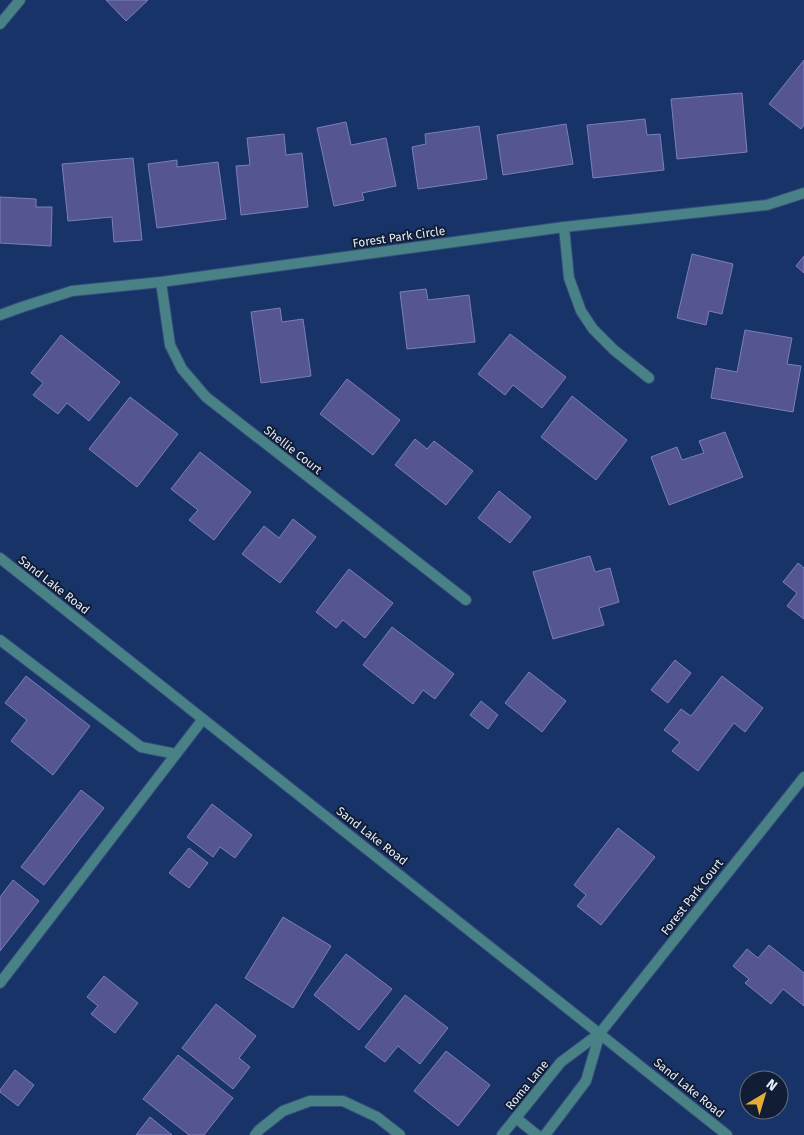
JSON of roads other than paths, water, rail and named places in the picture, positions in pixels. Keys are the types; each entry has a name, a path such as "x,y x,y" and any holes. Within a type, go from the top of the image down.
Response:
{"street":[{"path":"0,24 20,0"},
{"name":"Forest Park Circle","path":"0,315 72,292 161,282 564,227 767,205 804,193"},
{"path":"564,227 569,278 581,311 593,329 614,350 649,378"},
{"name":"Shellie Court","path":"161,282 170,345 182,369 206,397 466,600"},
{"name":"Sand Lake Road","path":"0,558 727,1135"},
{"path":"0,640 141,747 176,754"},
{"path":"0,983 203,719"},
{"name":"Forest Park Court","path":"600,1034 804,777"},
{"path":"545,1135 586,1081 600,1034"},
{"name":"Roma Lane","path":"502,1135 561,1062 600,1034"},
{"path":"255,1135 283,1111 310,1101 343,1101 377,1117 400,1135"},
{"path":"516,1118 537,1135"}]}
